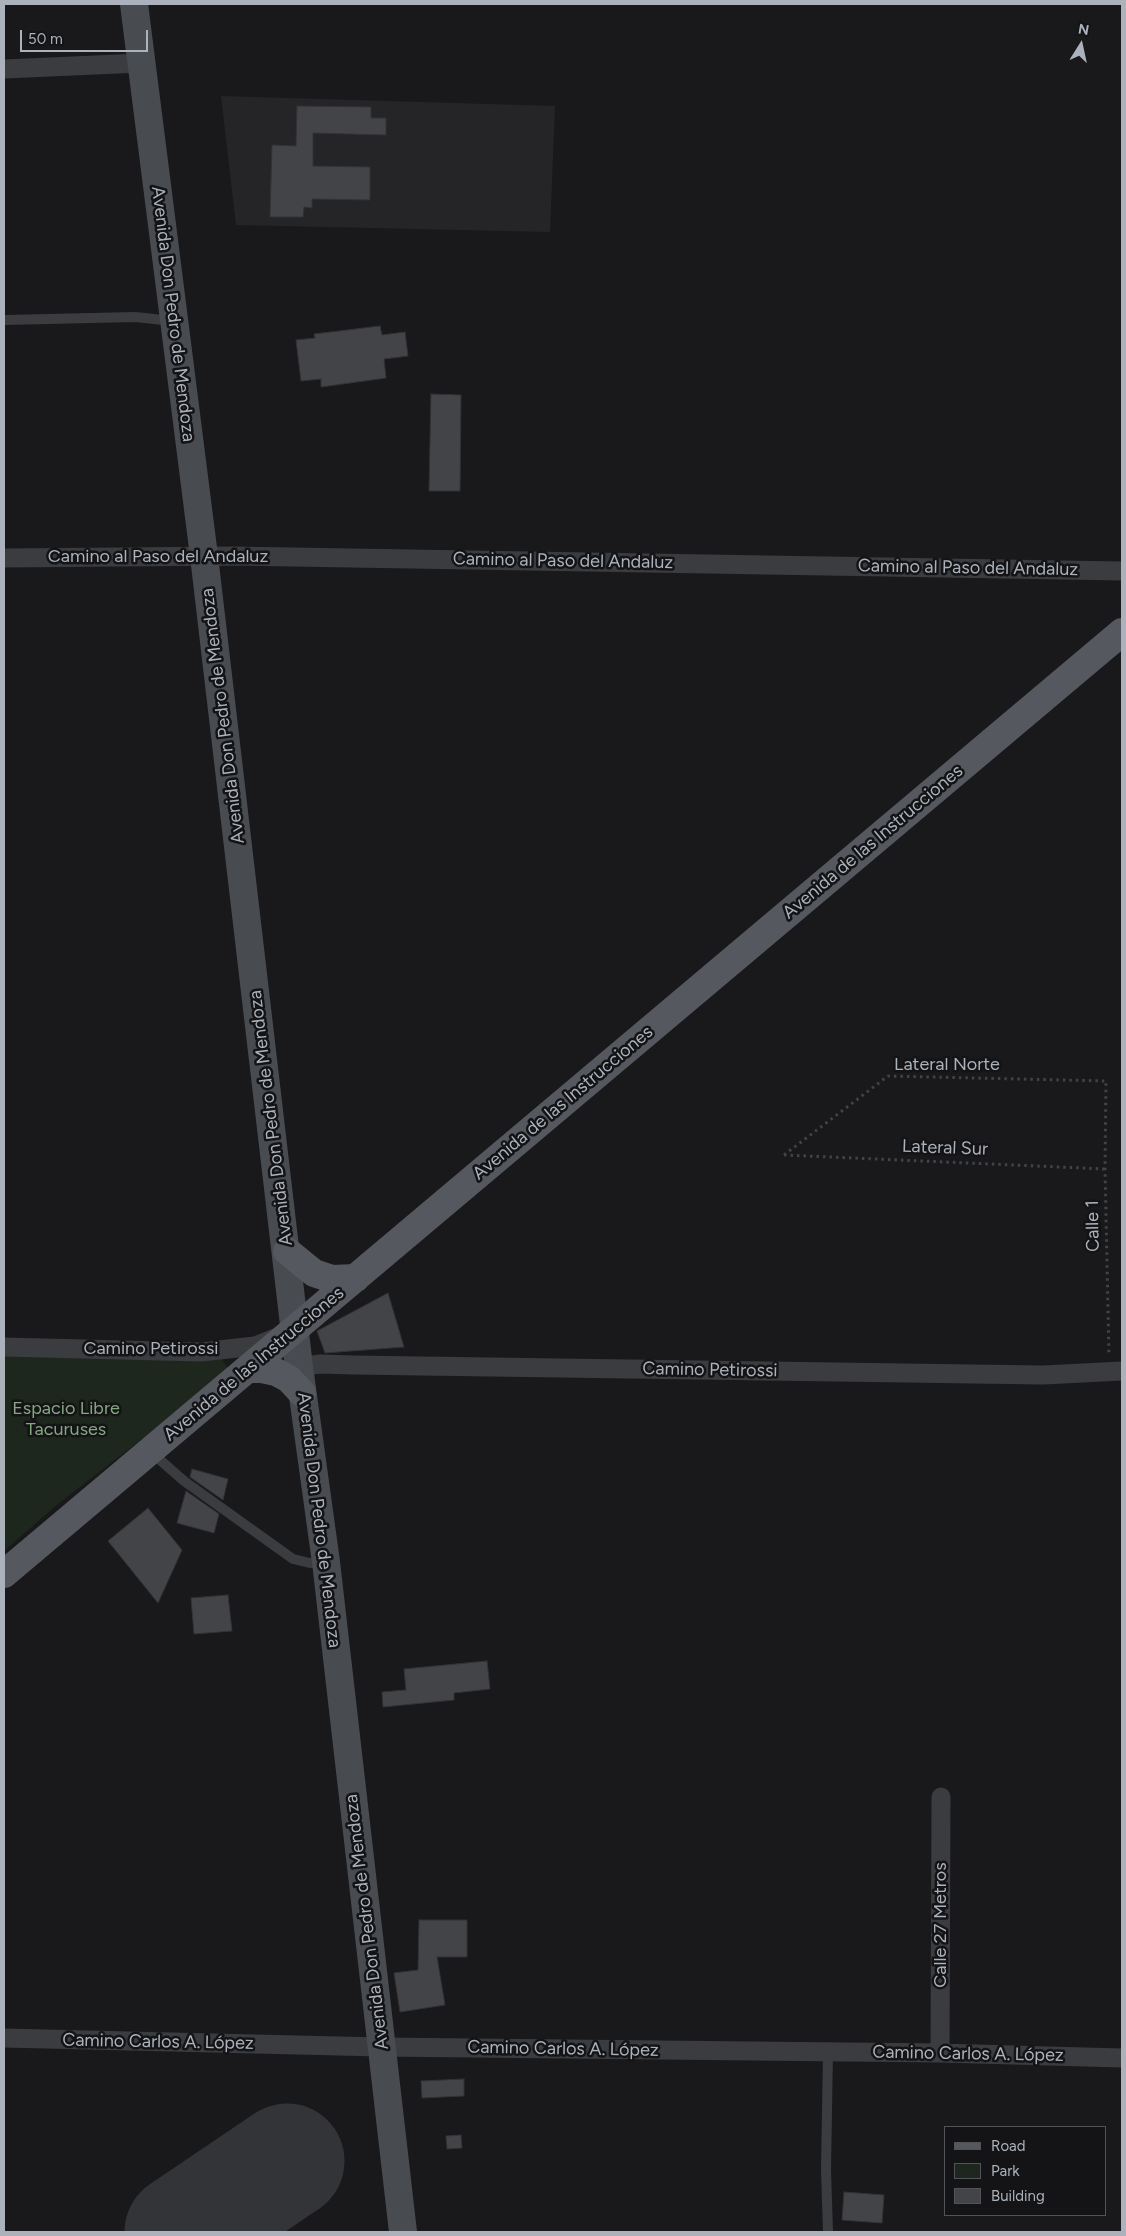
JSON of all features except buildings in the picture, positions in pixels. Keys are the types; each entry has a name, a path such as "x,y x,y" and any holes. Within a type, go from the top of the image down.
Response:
{"main road":[{"name":"Avenida de las Instrucciones","path":"4,1574 1122,632"},
{"path":"286,1251 314,1273 332,1279 356,1278"},
{"path":"249,1369 276,1372 288,1378 300,1380"}],"street":[{"name":"Avenida Don Pedro de Mendoza","path":"134,4 204,556 300,1380 326,1562 403,2232"},
{"path":"4,69 141,63"},
{"name":"Camino al Paso del Andaluz","path":"4,558 204,556 1122,571"},
{"name":"Camino Petirossi","path":"4,1347 201,1352 255,1346 295,1330"},
{"name":"Camino Petirossi","path":"300,1380 320,1364 1043,1374 1116,1371"},
{"name":"Calle 27 Metros","path":"940,2053 941,1797"},
{"name":"Camino Carlos A. López","path":"4,2038 381,2047 940,2053 1122,2058"}],"lane":[{"path":"4,320 135,318 174,321"},
{"path":"151,1451 184,1482 293,1559 310,1563 326,1562"},
{"path":"828,2052 826,2170 828,2232"}],"path":[{"name":"Lateral Norte","path":"784,1155 888,1076 1106,1081"},
{"name":"Calle 1","path":"1106,1081 1105,1169 1116,1371"},
{"name":"Lateral Sur","path":"784,1155 1105,1169"}],"shaded area":[{"path":"221,96 555,106 550,232 236,225"}],"green space":[{"name":"Espacio Libre Tacuruses","path":"4,1355 222,1359 227,1367 224,1376 59,1503 4,1551"}],"runway":[{"path":"182,2232 287,2161"}]}
